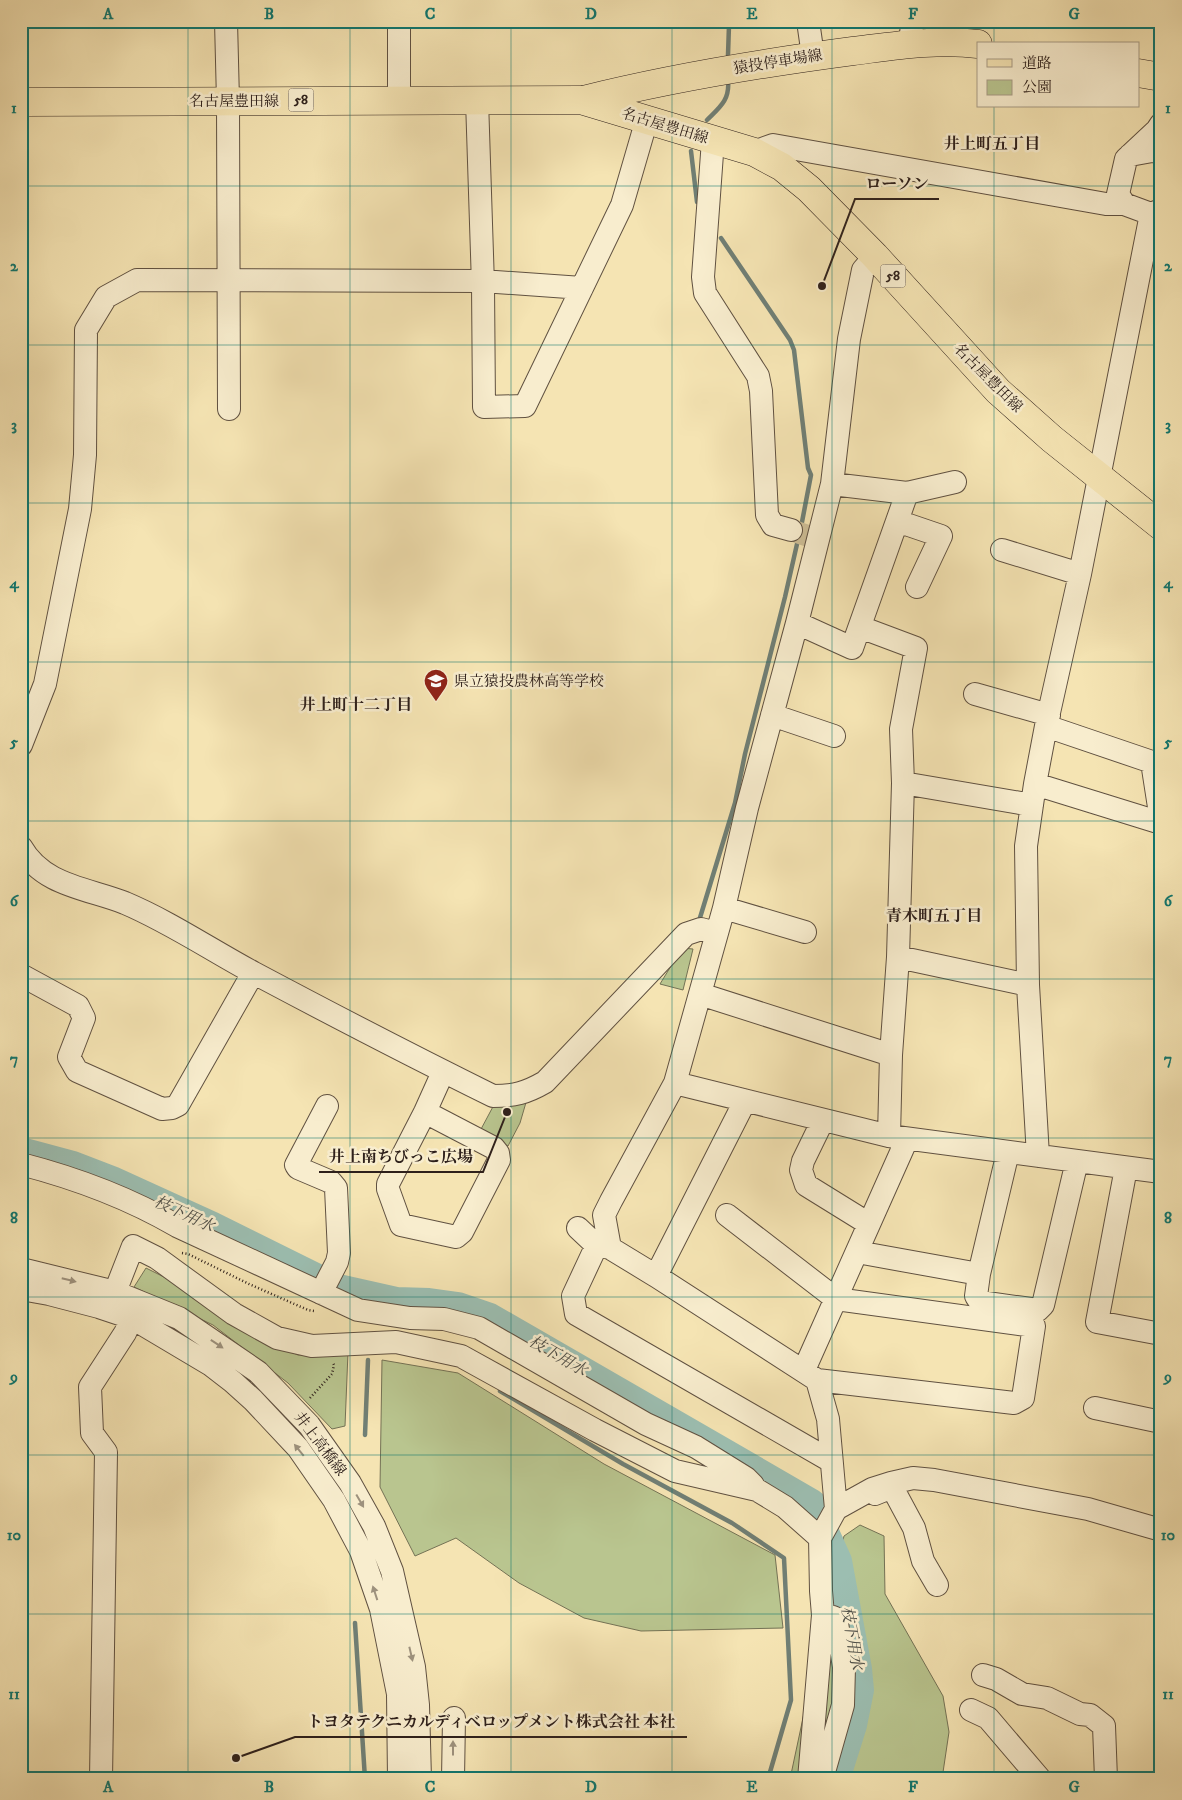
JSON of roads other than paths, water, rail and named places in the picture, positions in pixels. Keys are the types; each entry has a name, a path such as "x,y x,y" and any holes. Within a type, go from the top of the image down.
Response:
{"main road":[{"name":"猿投停車場線","path":"581,100 641,86 813,56 911,33 977,44"},
{"path":"1140,73 1161,77"},
{"name":"名古屋豊田線","path":"21,102 581,100 754,152 782,167 808,189 874,256 998,391 1052,439 1161,526"}],"street":[{"path":"226,21 228,101 228,409"},
{"path":"399,21 399,100"},
{"path":"808,21 813,56"},
{"path":"478,100 484,407 525,406 622,205 647,120"},
{"path":"1124,204 1118,194 1126,159 1161,124"},
{"path":"712,140 703,277 705,293 758,376 761,391 767,515 773,525 805,535"},
{"path":"754,152 773,145 1096,202 1124,204 1156,212 1098,476 1080,574 1047,720 1026,846 1028,985 1038,1156"},
{"path":"1130,155 1152,151 1161,152"},
{"path":"602,1246 604,1215 675,1083 724,908 747,808 797,623 805,535 832,484 850,339 863,270 874,256"},
{"path":"21,745 45,684 80,509 85,455 86,330 106,297 137,280 482,282 582,288"},
{"path":"832,484 907,493 955,482"},
{"path":"797,623 852,648 907,493"},
{"path":"897,521 941,536 917,587"},
{"path":"1002,550 1080,574"},
{"path":"836,1509 828,1419 811,1375 836,1299 869,1224 898,1137 891,1055 898,957 903,783 901,729 916,648 860,627"},
{"path":"903,783 1034,794 1161,822 1152,762 1047,720 975,694"},
{"path":"772,715 834,736"},
{"path":"21,847 25,854 29,873 123,902 150,915 252,973 492,1096 528,1092 545,1082 686,934 701,929 716,933"},
{"path":"724,908 805,932"},
{"path":"898,957 1028,985"},
{"path":"21,975 78,1006 84,1018 69,1057 76,1071 162,1109 178,1105 252,973"},
{"path":"700,994 891,1055"},
{"path":"425,1112 494,1148 498,1153 499,1160 462,1232 456,1237 401,1225 388,1189 388,1184 443,1072"},
{"path":"675,1083 898,1137 1161,1172"},
{"path":"656,1276 744,1101"},
{"path":"322,1293 337,1262 339,1253 336,1188 331,1182 298,1168 296,1165 328,1106"},
{"path":"822,1120 801,1170 806,1185 869,1224"},
{"path":"1008,1152 979,1274 976,1296 980,1302 1038,1310 1043,1305 1077,1161"},
{"path":"21,1164 57,1173 130,1202 155,1213 177,1226 358,1310 410,1318 444,1319 479,1328 646,1424 696,1447 746,1478 757,1490 785,1507 820,1538"},
{"path":"1126,1168 1097,1322 1161,1334"},
{"path":"578,1228 602,1246 656,1276 811,1375 1014,1403 1023,1398 1034,1326 836,1299 727,1215"},
{"path":"115,1292 133,1246 157,1258 234,1314 277,1338 312,1346 396,1342 461,1356 595,1430 675,1471 757,1490"},
{"path":"602,1246 594,1251 573,1296 576,1314 831,1461"},
{"path":"857,1252 979,1274"},
{"name":"井上高橋線","path":"21,1269 115,1292 180,1318 258,1372 309,1425 350,1483 374,1526 392,1571 414,1667 418,1705 420,1779"},
{"name":"井上高橋線","path":"21,1290 99,1307 132,1318 211,1365 233,1382 253,1400 298,1448 334,1500 362,1551 381,1609 398,1694 399,1779"},
{"path":"102,1779 106,1452 92,1433 90,1386 125,1333 132,1318"},
{"path":"1095,1408 1161,1422"},
{"path":"808,1779 823,1615 820,1538 836,1509 872,1489 913,1478 934,1480 1088,1509 1161,1530"},
{"path":"872,1489 875,1494 892,1487 914,1528 923,1561 937,1585"},
{"path":"822,1779 843,1705 844,1667 836,1623 833,1617 823,1615"},
{"path":"983,1675 996,1679 1022,1694 1047,1698 1080,1714 1090,1715 1104,1726 1106,1779"},
{"path":"971,1710 988,1718 1040,1779"},
{"path":"453,1779 454,1718"}],"waterway":[{"path":"728,55 729,25 745,21"},
{"path":"707,120 726,98 728,80"},
{"path":"691,151 697,202"},
{"path":"699,921 735,803 745,754 785,597 811,475 808,468 794,350 790,340 721,238"},
{"name":"枝下用水","path":"21,1151 73,1165 112,1180 213,1226 338,1288 396,1301 429,1302 458,1306 490,1317 812,1503 838,1561 858,1669 860,1690 853,1725 836,1779"},
{"path":"365,1435 368,1360"},
{"path":"500,1391 623,1464 732,1523 784,1558 791,1700 768,1779"},
{"path":"355,1623 365,1779"}],"tunnel":[{"path":"791,530 808,536"}],"place":[{"name":"ローソン","path":"822,286"},
{"name":"県立猿投農林高等学校","path":"436,702"},
{"name":"井上南ちびっこ広場","path":"507,1112"},
{"name":"トヨタテクニカルディベロップメント株式会社 本社","path":"236,1758"}],"district":[{"name":"井上町五丁目","path":"992,144"},
{"name":"井上町十二丁目","path":"356,705"},
{"name":"青木町五丁目","path":"934,916"}]}
